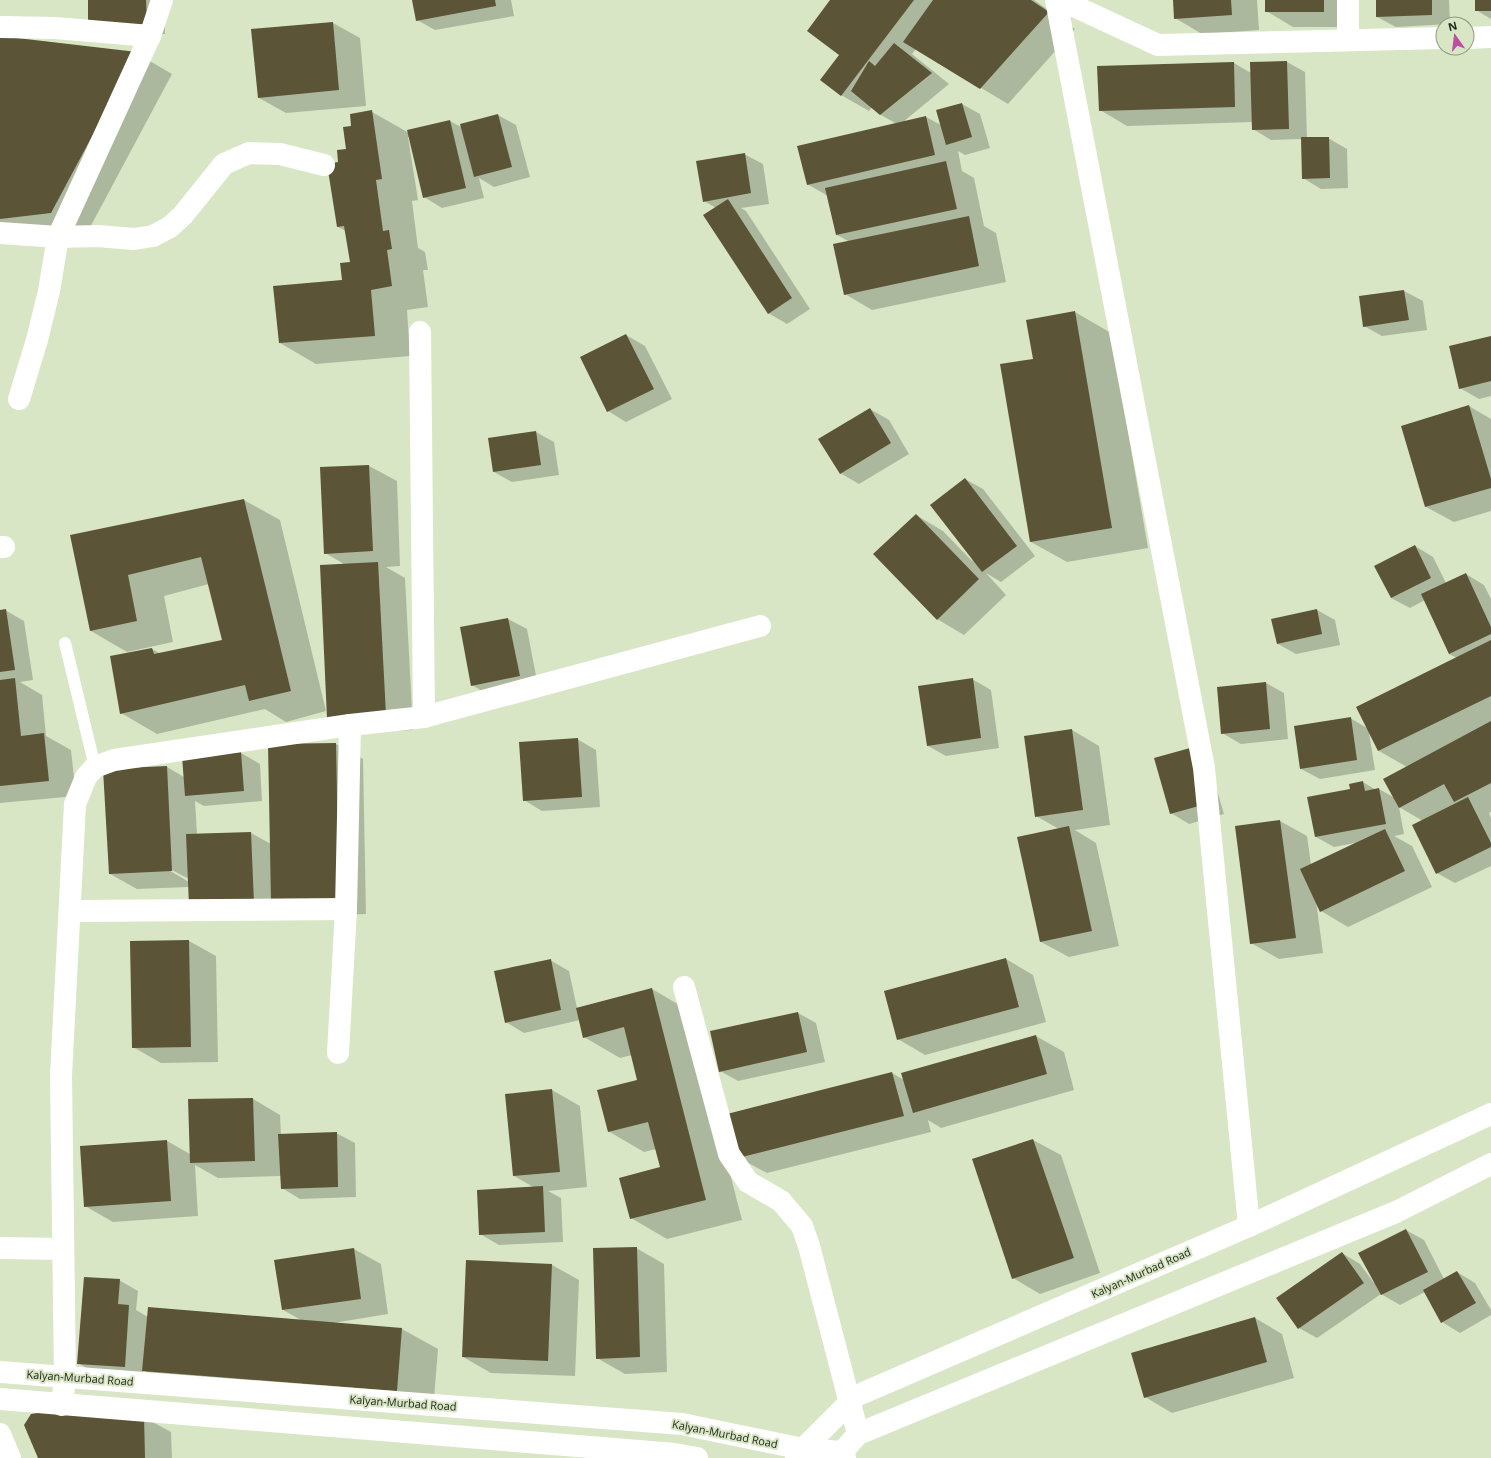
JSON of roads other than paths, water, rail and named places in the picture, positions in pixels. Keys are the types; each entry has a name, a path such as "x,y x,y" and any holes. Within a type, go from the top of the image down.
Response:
{"street":[{"path":"19,399 37,340 49,291 58,236 150,36 162,0"},
{"path":"1056,0 1204,768 1249,1226"},
{"path":"1061,0 1158,45 1435,38"},
{"path":"1348,0 1348,40"},
{"path":"0,27 55,28 150,36"},
{"path":"1475,38 1491,37"},
{"path":"0,233 58,236 98,236 134,239 153,236 170,227 184,215 224,164 249,153 280,154 324,165"},
{"path":"420,332 424,717"},
{"path":"62,1405 65,1377 61,1076 75,804 86,777 95,767 114,760 350,725 424,717 760,626"},
{"path":"338,1053 346,909 350,725"},
{"path":"70,910 346,909"},
{"path":"684,987 729,1154 748,1182 781,1201 802,1226 809,1246 858,1434"},
{"name":"Kalyan-Murbad Road","path":"798,1453 856,1396 1249,1226 1491,1114"},
{"name":"Kalyan-Murbad Road","path":"0,1372 682,1424 798,1453 841,1456 858,1434 1396,1212 1491,1164"},
{"path":"0,1248 64,1249"},
{"path":"224,1417 225,1389"},
{"path":"0,1399 581,1446 675,1454 697,1458"},
{"path":"401,1432 405,1403"},
{"path":"487,1439 489,1410"},
{"path":"581,1446 586,1416"},
{"path":"0,1434 10,1458"}],"lane":[{"path":"65,643 95,767"}]}
